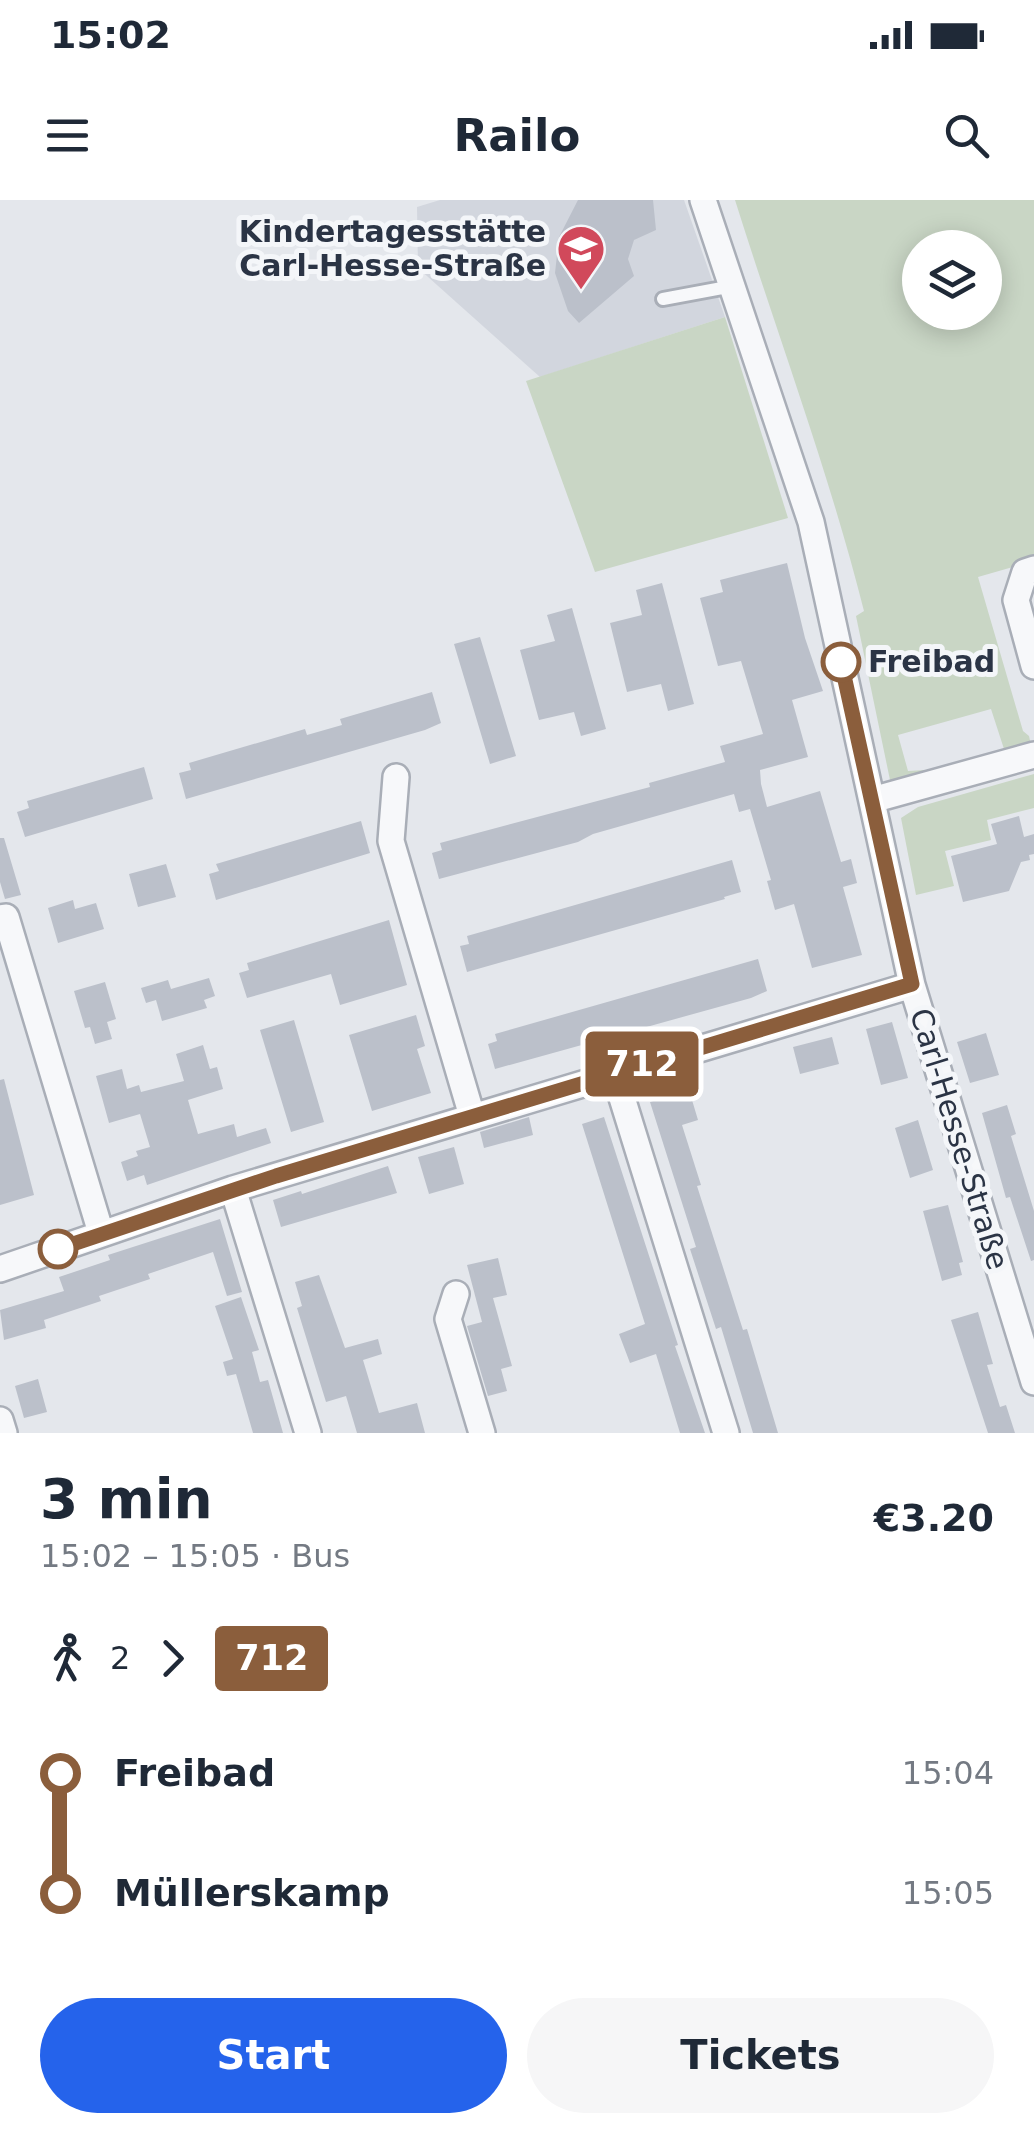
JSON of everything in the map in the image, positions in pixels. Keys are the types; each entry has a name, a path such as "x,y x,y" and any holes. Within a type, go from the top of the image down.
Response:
{"street":[{"name":"Carl-Hesse-Straße","path":"704,200 811,522 912,984 1034,1382"},
{"path":"1034,570 1024,572 1016,600 1034,666"},
{"path":"872,800 1034,754"},
{"path":"396,777 391,841 472,1116"},
{"path":"0,918 6,916 101,1233"},
{"path":"0,1269 233,1189 912,984"},
{"path":"614,1072 726,1433"},
{"path":"233,1189 308,1433"},
{"path":"456,1294 448,1319 482,1433"},
{"path":"0,1420 4,1433"}],"lane":[{"path":"663,299 733,286"}],"shaded area":[{"name":"Kindertagesstätte Carl-Hesse-Straße","path":"440,200 684,200 725,317 540,377 418,268 417,207"}],"green space":[{"path":"735,200 1034,200 1034,561 978,577 1023,731 1031,745 989,754 1004,749 991,709 898,735 908,771 925,770 924,774 890,780 856,616 864,611 819,456"},
{"path":"725,317 788,518 595,572 526,381"},
{"path":"1034,774 1034,808 987,820 991,840 945,851 954,886 916,895 901,818 918,807"}],"building":[{"path":"578,200 653,200 656,230 634,240 628,259 634,276 579,323 568,311 555,273 559,237"},
{"path":"787,563 823,691 792,700 808,757 760,770 761,784 767,807 820,791 841,862 851,859 857,883 843,887 862,955 812,968 794,904 775,910 767,881 771,880 750,809 739,812 734,794 439,879 432,853 442,850 440,843 650,787 649,783 725,762 720,746 763,734 741,661 718,666 700,598 723,592 720,580"},
{"path":"662,583 694,704 668,711 661,684 627,692 610,623 642,615 636,590"},
{"path":"572,608 606,729 581,736 574,712 539,720 520,650 555,641 547,615"},
{"path":"480,637 516,756 490,764 454,644"},
{"path":"432,692 441,723 425,730 186,799 179,773 191,770 189,763 305,729 307,735 342,725 340,719"},
{"path":"144,767 153,799 25,837 17,812 29,808 27,801"},
{"path":"1019,816 1024,837 1034,834 1034,854 1029,855 1030,860 1021,862 1009,891 963,902 951,856 997,844 991,824"},
{"path":"361,821 370,853 216,900 209,874 219,871 216,864"},
{"path":"0,838 4,838 21,895 5,899 0,882"},
{"path":"732,860 741,892 725,899 467,972 460,946 469,944 467,936"},
{"path":"166,864 176,897 138,907 129,874"},
{"path":"73,900 75,909 96,903 104,929 58,943 48,908"},
{"path":"389,920 407,985 340,1005 331,974 247,998 239,973 249,970 247,963"},
{"path":"758,959 767,991 751,998 495,1069 488,1044 497,1041 495,1034"},
{"path":"209,978 215,996 204,1000 207,1008 162,1021 156,1000 146,1003 141,988 168,980 171,989"},
{"path":"105,982 116,1019 107,1022 112,1039 95,1044 90,1027 85,1028 74,991"},
{"path":"416,1015 425,1046 417,1049 431,1093 372,1111 349,1035"},
{"path":"294,1020 324,1122 291,1132 260,1030"},
{"path":"892,1022 908,1078 881,1085 866,1029"},
{"path":"986,1033 999,1075 970,1083 957,1042"},
{"path":"832,1037 839,1064 800,1074 793,1047"},
{"path":"203,1045 210,1069 217,1067 223,1089 188,1100 198,1134 234,1124 237,1137 266,1128 271,1143 147,1185 144,1175 127,1181 121,1162 150,1147 140,1114 109,1123 96,1076 122,1069 127,1089 139,1085 141,1092 184,1081 176,1054"},
{"path":"4,1079 34,1195 0,1205 0,1080"},
{"path":"689,1090 698,1120 682,1125 701,1185 697,1186 778,1433 753,1433 721,1327 716,1329 690,1249 696,1247 650,1102"},
{"path":"1007,1105 1016,1134 1011,1136 1034,1211 1031,1261 1010,1197 1006,1198 982,1113"},
{"path":"529,1117 533,1135 484,1148 480,1132"},
{"path":"604,1117 705,1433 680,1433 656,1354 630,1363 619,1334 645,1324 582,1124"},
{"path":"918,1120 933,1170 910,1178 895,1128"},
{"path":"454,1147 464,1184 429,1194 418,1157"},
{"path":"388,1166 397,1193 281,1227 273,1200"},
{"path":"948,1205 963,1262 959,1263 962,1275 942,1281 923,1211"},
{"path":"220,1219 242,1292 227,1296 213,1252 148,1274 150,1279 99,1296 101,1301 44,1320 46,1328 4,1340 0,1310 64,1291 59,1277 110,1260 108,1255"},
{"path":"498,1258 507,1295 493,1298 512,1366 501,1369 507,1391 488,1396 467,1326 482,1322 467,1265"},
{"path":"319,1275 345,1348 378,1339 382,1354 363,1360 379,1413 417,1403 425,1433 357,1433 346,1396 326,1402 297,1308 302,1306 295,1282"},
{"path":"241,1297 259,1350 252,1352 260,1382 268,1380 283,1433 253,1433 236,1374 227,1376 223,1362 233,1359 215,1306"},
{"path":"978,1312 993,1364 987,1365 1000,1407 1006,1405 1015,1433 988,1433 951,1320"},
{"path":"38,1379 47,1412 24,1418 15,1386"}],"bus line":[{"name":"712","path":"58,1249 276,1176 912,984 841,662"}],"place":[{"name":"Kindertagesstätte Carl-Hesse-Straße","path":"581,292"},
{"name":"Freibad","path":"841,662"}]}
